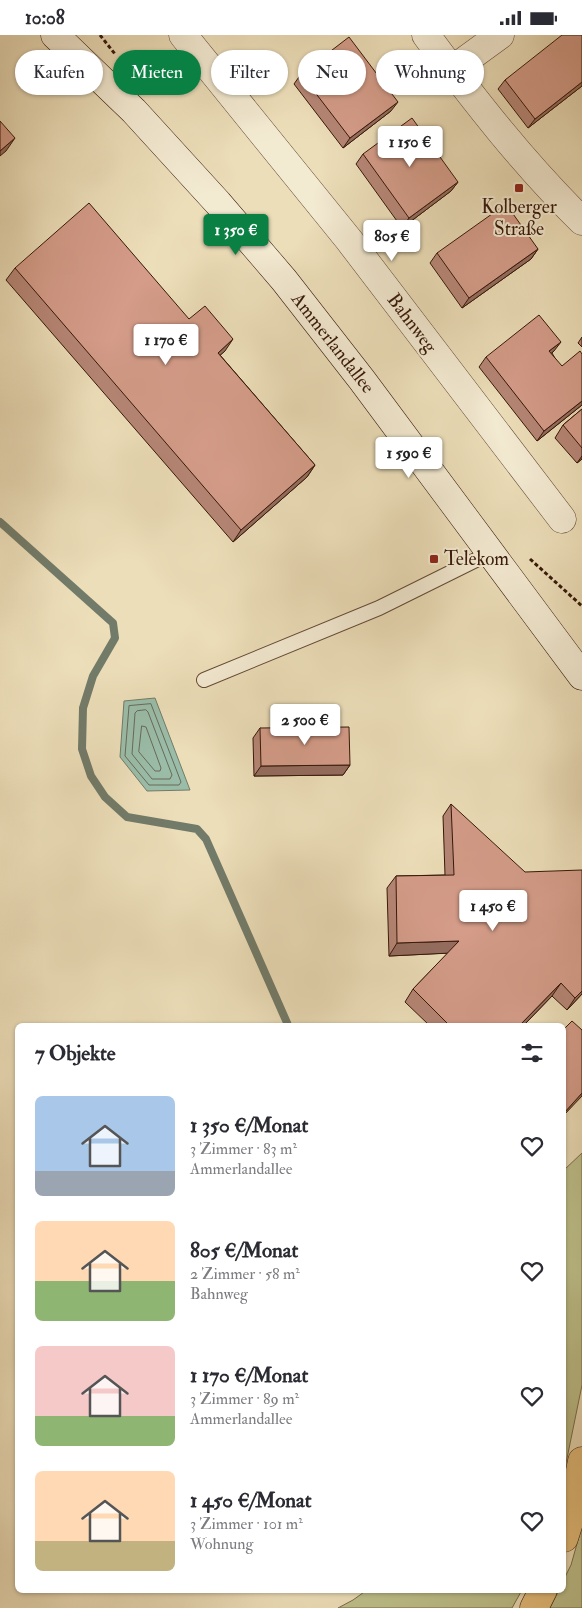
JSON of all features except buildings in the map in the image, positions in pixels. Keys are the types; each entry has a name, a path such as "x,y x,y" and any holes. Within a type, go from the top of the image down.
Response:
{"highway":[{"path":"566,1532 582,1461"},
{"path":"534,1608 542,1593"}],"street":[{"name":"Ammerlandallee","path":"55,35 134,111 218,203 284,280 362,381 582,676"},
{"name":"Bahnweg","path":"183,35 349,240 562,519"},
{"path":"426,35 437,50"},
{"path":"479,50 500,35"},
{"path":"472,95 549,189 582,221"}],"lane":[{"path":"204,680 379,608 490,553"}],"shaded area":[{"path":"582,1153 582,1385 566,1463 566,1168"},
{"path":"582,1526 582,1608 550,1608 558,1593 566,1593 566,1575 571,1565"},
{"path":"363,1593 520,1593 512,1608 338,1608"}],"water":[{"path":"155,698 190,790 147,791 120,757 124,701"}],"waterway":[{"path":"0,522 113,623 115,638 93,676 83,708 82,749 91,776 105,797 127,817 197,829 206,839 287,1023"}],"place":[{"name":"Kolberger Straße","path":"519,188"},
{"name":"Telekom","path":"434,559"}]}
